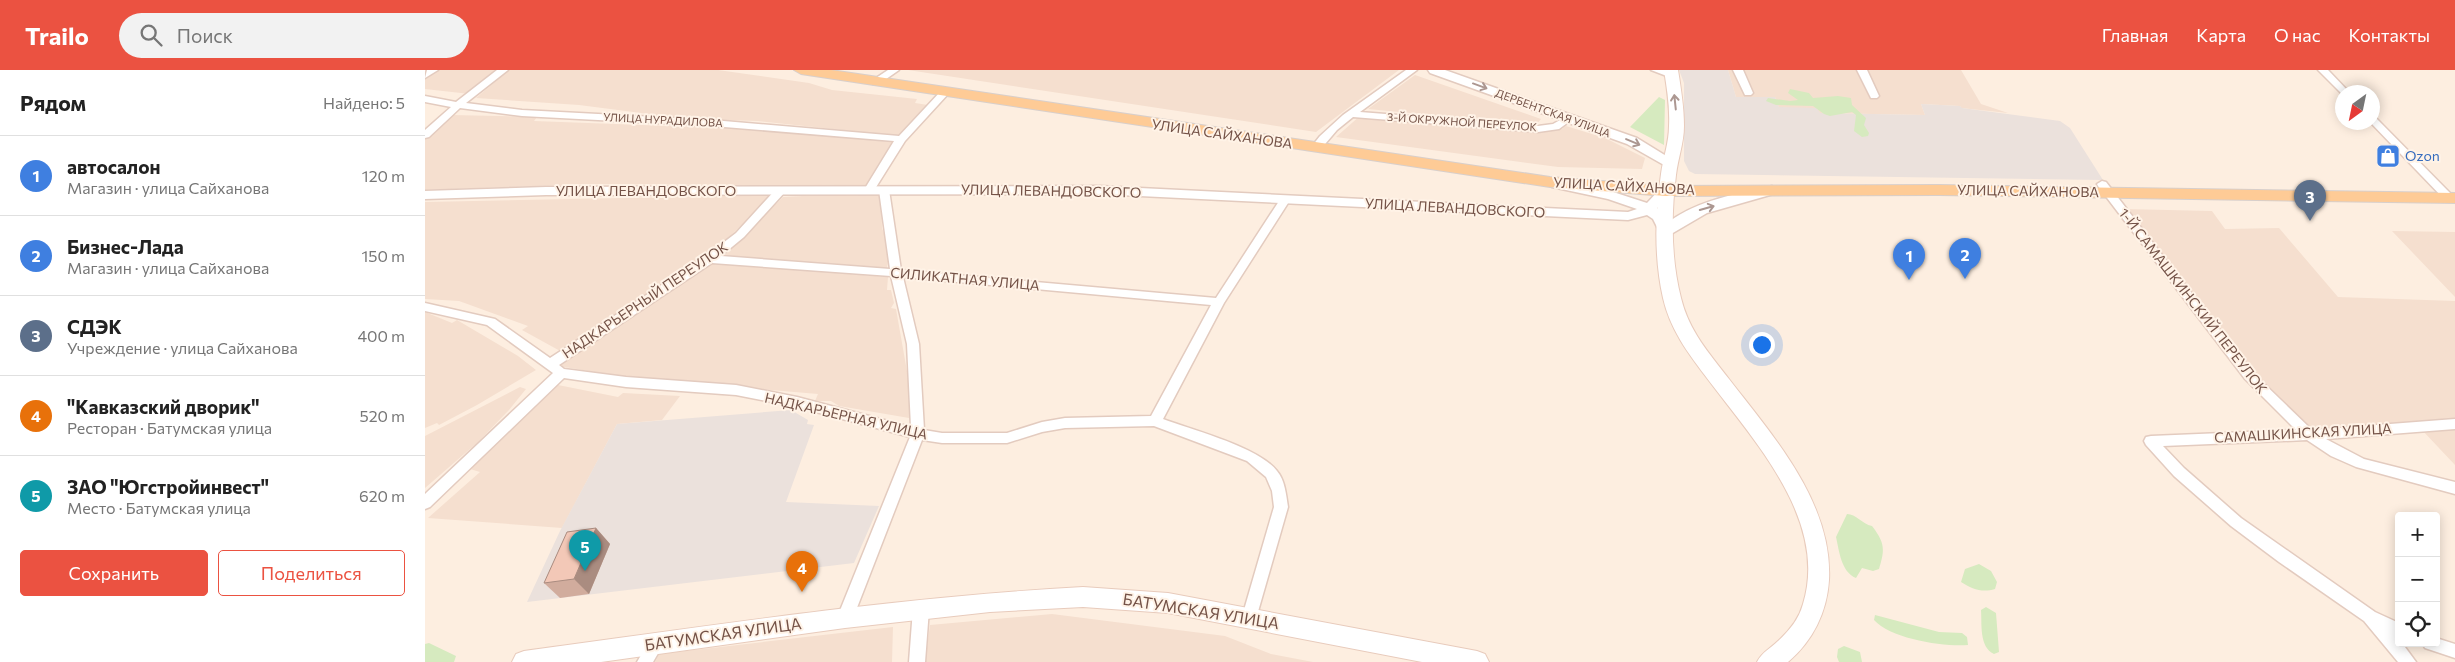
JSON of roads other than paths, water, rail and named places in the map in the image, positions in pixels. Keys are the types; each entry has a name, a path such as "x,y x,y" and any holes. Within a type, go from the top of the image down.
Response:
{"main road":[{"name":"УЛИЦА САЙХАНОВА","path":"801,70 885,76 944,93 1318,144 1589,176 1668,177 1772,190 2105,188 2450,193"},
{"name":"УЛИЦА САЙХАНОВА","path":"848,70 1550,182 1668,177"},
{"path":"1671,73 1677,126 1675,147 1668,177 1666,232 1670,288 1676,314 1684,331 1783,467 1806,514 1815,542 1819,575 1813,609 1797,640 1783,653 1769,662"},
{"path":"1668,177 2105,188"},
{"name":"БАТУМСКАЯ УЛИЦА","path":"524,662 651,653 845,618 921,609 1039,598 1083,597 1168,603 1250,617 1477,662"}],"street":[{"path":"425,75 433,70"},
{"path":"425,135 457,106 503,70"},
{"path":"1318,144 1352,114 1412,70"},
{"name":"ДЕРБЕНТСКАЯ УЛИЦА","path":"1434,70 1632,141 1668,177"},
{"path":"1656,70 1671,73"},
{"path":"1738,70 1748,93"},
{"path":"1862,70 1873,96"},
{"path":"2323,70 2338,85"},
{"path":"869,190 901,139 944,93"},
{"name":"УЛИЦА НУРАДИЛОВА","path":"425,100 457,106 551,114 737,124 901,139"},
{"name":"3-Й ОКРУЖНОЙ ПЕРЕУЛОК","path":"1352,114 1538,129 1556,127 1569,118"},
{"path":"2380,127 2450,193"},
{"path":"1650,209 1668,177"},
{"path":"1550,182 1633,202 1650,209 1658,216 1666,232 1677,221 1690,214 1772,190"},
{"name":"1-Й САМАШКИНСКИЙ ПЕРЕУЛОК","path":"2105,188 2249,376 2309,435 2336,452 2361,463 2455,488"},
{"name":"НАДКАРЬЕРНЫЙ ПЕРЕУЛОК","path":"549,365 710,259 740,235 781,190"},
{"path":"845,618 918,434 913,344 896,273 884,190"},
{"name":"УЛИЦА ЛЕВАНДОВСКОГО","path":"425,195 546,191 1099,190 1628,216 1650,209"},
{"path":"1155,422 1219,302 1285,200"},
{"name":"СИЛИКАТНАЯ УЛИЦА","path":"710,259 896,273 1219,302"},
{"name":"НАДКАРЬЕРНАЯ УЛИЦА","path":"425,308 491,322 561,374 626,382 736,390 797,402 918,434 942,438 1007,438 1042,426 1065,423 1155,422 1252,456 1272,474 1279,491 1281,507 1250,617"},
{"path":"425,503 561,374"},
{"name":"САМАШКИНСКАЯ УЛИЦА","path":"2369,616 2284,558 2236,522 2179,472 2151,441 2309,435 2455,424"},
{"path":"917,662 921,609"},
{"path":"2369,616 2395,628"},
{"path":"2369,616 2408,662"},
{"path":"2440,646 2455,651"}],"place":[{"name":"Ozon","path":"2388,156"},
{"name":"СДЭК","path":"2310,221"},
{"name":"Бизнес-Лада","path":"1965,279"},
{"name":"автосалон","path":"1909,280"},
{"name":"ЗАО \"Югстройинвест\"","path":"585,571"},
{"name":"\"Кавказский дворик\"","path":"802,592"}]}
